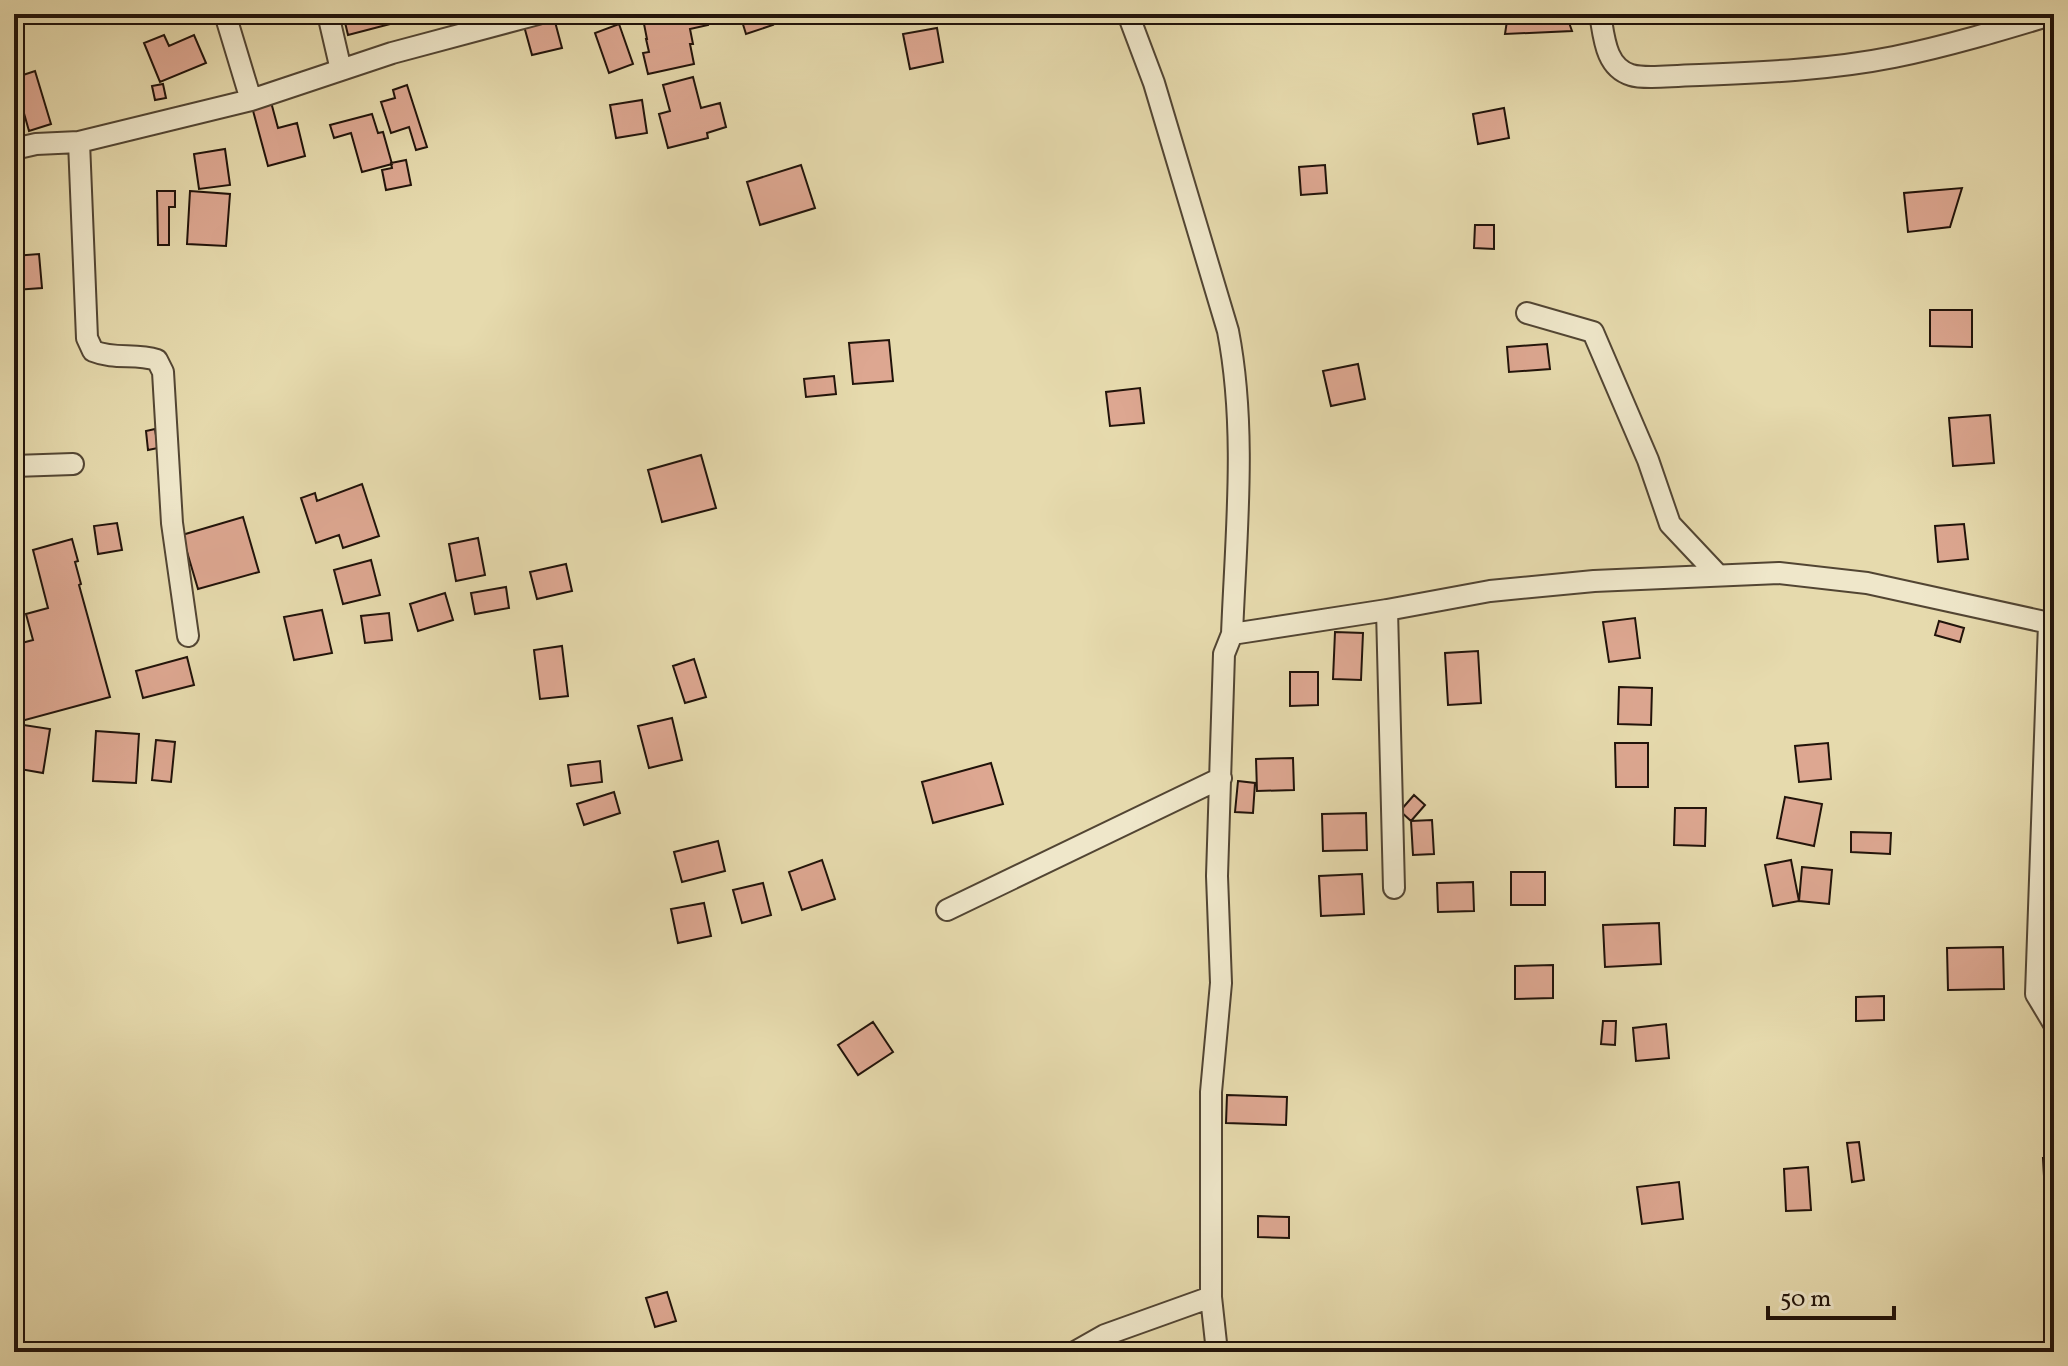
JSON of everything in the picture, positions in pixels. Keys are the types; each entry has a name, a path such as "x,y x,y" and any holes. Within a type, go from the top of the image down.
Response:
{"street":[{"path":"225,14 251,100"},
{"path":"328,14 341,70"},
{"path":"14,149 36,144 79,142 251,100 392,53 538,14"},
{"path":"1128,14 1154,83 1228,331 1236,370 1239,434 1232,634 1224,654 1217,876 1221,983 1211,1092 1211,1297 1217,1352"},
{"path":"1600,14 1607,53 1618,68 1631,75 1651,77 1811,69 1892,57 1952,44 2054,14"},
{"path":"79,142 87,338 93,351 107,356 146,356 157,360 163,372 172,523 188,636"},
{"path":"1527,313 1593,332 1648,460 1670,524 1718,575"},
{"path":"14,466 73,464"},
{"path":"1232,634 1504,589 1594,581 1779,573 1867,583 2051,623 2036,994 2054,1024"},
{"path":"1387,610 1394,888"},
{"path":"947,910 1221,778"},
{"path":"1075,1352 1105,1335 1211,1297"}],"building":[{"path":"343,14 392,14 394,23 348,35"},
{"path":"453,14 481,14 482,18 458,27"},
{"path":"642,14 706,14 708,25 690,29 694,64 648,74 643,53 649,52"},
{"path":"769,14 773,25 746,34 741,18"},
{"path":"1508,14 1566,14 1572,31 1505,34"},
{"path":"554,18 562,48 532,55 524,26"},
{"path":"619,24 633,64 609,73 595,33"},
{"path":"937,28 943,62 910,69 903,34"},
{"path":"164,35 169,46 194,35 206,63 160,82 144,43"},
{"path":"35,71 51,124 29,131 14,78"},
{"path":"693,77 701,108 720,103 726,127 707,133 708,138 668,148 659,114 670,111 663,85"},
{"path":"163,84 166,98 155,100 152,86"},
{"path":"407,85 427,147 416,150 409,127 391,133 381,102 395,98 393,90"},
{"path":"642,100 647,133 616,138 610,105"},
{"path":"271,102 278,128 297,123 305,156 268,166 252,107"},
{"path":"1504,108 1509,138 1478,144 1473,114"},
{"path":"372,114 378,133 383,132 392,164 362,172 351,133 334,138 330,125"},
{"path":"225,149 230,185 199,189 194,154"},
{"path":"406,160 411,185 386,190 382,170 392,168 391,163"},
{"path":"801,165 815,208 760,225 747,182"},
{"path":"1325,165 1327,193 1301,195 1299,167"},
{"path":"1962,188 1950,227 1908,232 1904,193"},
{"path":"157,191 175,191 175,207 169,207 169,245 158,245"},
{"path":"190,191 230,194 226,246 187,244"},
{"path":"1475,225 1494,225 1494,249 1474,248"},
{"path":"39,254 42,288 15,290 14,256"},
{"path":"1930,310 1972,310 1972,347 1930,346"},
{"path":"889,340 893,381 853,384 849,343"},
{"path":"1547,344 1550,369 1509,372 1507,347"},
{"path":"1358,364 1365,399 1331,406 1323,371"},
{"path":"834,376 836,394 806,397 804,379"},
{"path":"1140,388 1144,423 1110,426 1106,392"},
{"path":"1990,415 1994,463 1953,466 1949,418"},
{"path":"155,429 158,448 148,450 146,431"},
{"path":"701,455 716,508 662,522 648,470"},
{"path":"362,484 379,536 343,548 339,535 316,543 301,498 315,493 317,501"},
{"path":"243,517 259,572 198,589 182,535"},
{"path":"117,523 122,550 98,554 94,526"},
{"path":"1964,524 1968,559 1938,562 1935,526"},
{"path":"478,538 485,575 456,581 449,544"},
{"path":"72,539 78,561 75,562 79,585 110,697 14,723 14,645 33,640 26,614 48,608 33,550"},
{"path":"371,560 380,595 343,604 334,570"},
{"path":"566,564 572,591 537,599 530,572"},
{"path":"506,587 509,608 475,614 471,593"},
{"path":"445,593 453,620 418,631 410,604"},
{"path":"322,610 332,653 294,660 284,617"},
{"path":"389,613 392,640 365,643 361,616"},
{"path":"1635,618 1640,658 1609,662 1603,622"},
{"path":"1939,621 1964,628 1960,642 1935,635"},
{"path":"1335,632 1363,633 1361,680 1333,679"},
{"path":"562,646 568,696 540,699 534,650"},
{"path":"1478,651 1481,703 1448,705 1445,653"},
{"path":"187,657 194,685 143,698 136,671"},
{"path":"694,659 706,697 685,703 673,666"},
{"path":"1290,672 1318,672 1318,705 1290,706"},
{"path":"1619,687 1652,688 1651,725 1618,724"},
{"path":"672,718 682,760 649,768 638,726"},
{"path":"17,724 50,729 43,773 14,768"},
{"path":"96,731 139,734 136,783 93,781"},
{"path":"156,740 175,742 171,782 152,780"},
{"path":"1615,743 1648,743 1648,787 1616,787"},
{"path":"1828,743 1831,779 1799,782 1795,746"},
{"path":"1293,758 1294,790 1257,791 1256,759"},
{"path":"600,761 602,782 571,786 568,765"},
{"path":"991,763 1003,804 933,823 922,782"},
{"path":"1238,781 1255,783 1253,813 1235,812"},
{"path":"614,792 620,813 584,825 577,804"},
{"path":"1414,795 1425,805 1411,821 1400,811"},
{"path":"1785,797 1822,804 1814,846 1777,838"},
{"path":"1675,808 1706,808 1705,846 1674,845"},
{"path":"1366,813 1367,850 1323,851 1322,814"},
{"path":"1432,820 1434,854 1413,855 1411,821"},
{"path":"1851,832 1891,833 1890,854 1851,852"},
{"path":"718,841 725,871 682,882 674,852"},
{"path":"822,860 835,899 802,910 789,872"},
{"path":"1791,860 1799,901 1773,906 1765,865"},
{"path":"1802,867 1832,870 1829,904 1799,901"},
{"path":"1511,872 1545,872 1545,905 1511,905"},
{"path":"1362,874 1364,914 1321,916 1319,876"},
{"path":"1473,882 1474,911 1438,912 1437,883"},
{"path":"763,883 771,915 742,923 733,890"},
{"path":"704,903 711,936 678,943 671,909"},
{"path":"1659,923 1661,964 1605,967 1603,925"},
{"path":"2003,947 2004,989 1948,990 1947,948"},
{"path":"1553,965 1553,998 1515,999 1515,966"},
{"path":"1884,996 1884,1020 1856,1021 1856,997"},
{"path":"1603,1021 1616,1021 1615,1045 1601,1044"},
{"path":"873,1022 893,1052 858,1075 838,1045"},
{"path":"1666,1024 1669,1058 1636,1061 1633,1028"},
{"path":"1227,1095 1287,1097 1286,1125 1226,1123"},
{"path":"1859,1142 1864,1180 1852,1182 1847,1143"},
{"path":"2043,1158 2054,1158 2054,1193 2045,1194"},
{"path":"1808,1167 1811,1210 1786,1211 1784,1169"},
{"path":"1679,1182 1683,1219 1642,1224 1637,1187"},
{"path":"1258,1216 1289,1217 1289,1238 1258,1237"},
{"path":"667,1292 676,1321 655,1327 646,1298"}]}
